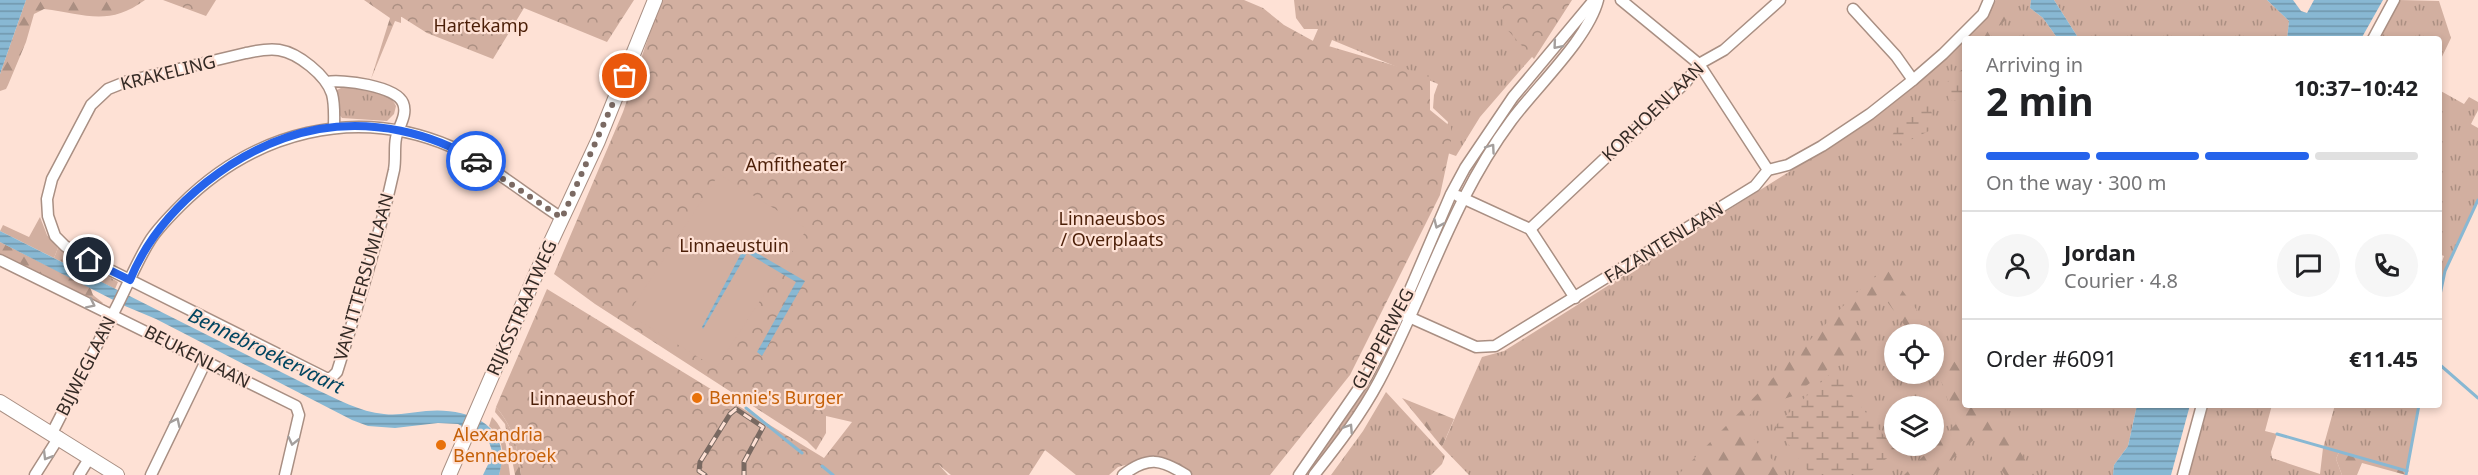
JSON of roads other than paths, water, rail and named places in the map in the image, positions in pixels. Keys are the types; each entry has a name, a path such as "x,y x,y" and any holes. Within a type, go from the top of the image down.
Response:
{"main road":[{"name":"RIJKSSTRAATWEG","path":"449,475 625,76 655,0"},
{"path":"0,402 117,475"}],"street":[{"name":"GLIPPERWEG","path":"1314,475 1340,442 1378,382 1452,194 1465,168 1513,97 1596,0"},
{"name":"GLIPPERWEG","path":"1299,475 1366,378 1404,315 1462,198 1495,142 1594,14 1596,0"},
{"path":"1621,0 1699,64 1768,170"},
{"name":"KORHOENLAAN","path":"1530,229 1686,82 1699,64 1724,50 1780,0"},
{"name":"FAZANTENLAAN","path":"1404,315 1476,347 1489,348 1501,343 1755,186 1768,170 1788,165 1822,146 1870,114 1943,54 1983,14 1989,0"},
{"path":"2375,36 2394,0"},
{"path":"1853,9 1896,56 1913,80"},
{"name":"KRAKELING","path":"130,280 64,246 55,236 48,216 47,199 52,179 96,98 108,89 128,81 266,49 287,52 327,82"},
{"path":"334,128 332,94 327,82 336,80 391,93 400,99 404,108 400,130"},
{"name":"BIJWEGLAAN","path":"35,475 112,314 152,237 198,188 242,156 301,134 334,128 400,130 445,145 474,159 562,218"},
{"name":"VAN ITTERSUMLAAN","path":"130,280 326,378 331,378 337,372 368,270 393,172 396,138 400,130"},
{"path":"1465,168 1476,173"},
{"path":"1452,194 1530,229 1575,298"},
{"name":"BEUKENLAAN","path":"0,260 296,406 299,415 285,475"},
{"path":"151,475 206,361"},
{"path":"2183,475 2201,408"},
{"path":"79,475 90,457"},
{"path":"1123,475 1139,464 1155,461 1168,464 1186,475"}],"water":[{"path":"0,0 26,0 0,74"},
{"path":"2031,0 2054,0 2077,36 2056,36 2043,18 2030,8"},
{"path":"2267,0 2293,0 2301,11 2307,13 2314,0 2383,0 2363,36 2287,36 2289,21"},
{"path":"0,231 315,389 366,411 395,415 442,411 472,416 494,432 500,443 502,458 499,475 483,475 493,454 489,442 458,424 438,423 395,428 368,426 352,420 0,242"},
{"path":"745,246 805,281 762,356 757,352 796,282 747,253 703,329 702,327"},
{"path":"2136,408 2189,408 2171,475 2113,475 2114,465 2128,446"}],"waterway":[{"path":"2442,286 2445,271 2478,200"},
{"path":"2442,367 2478,398"},
{"path":"746,408 802,453"},
{"path":"2406,475 2418,408"},
{"path":"2277,434 2407,471"},
{"path":"822,466 833,475"}],"railway":[{"path":"705,475 699,471 700,462 730,414 736,409 763,427 744,462 744,475"}],"place":[{"name":"Bennie's Burger","path":"697,398"},
{"name":"Alexandria Bennebroek","path":"441,445"}],"park label":[{"name":"Hartekamp","path":"481,26"},
{"name":"Amfitheater","path":"796,165"},
{"name":"Linnaeusbos / Overplaats","path":"1112,229"},
{"name":"Linnaeustuin","path":"734,246"},
{"name":"Linnaeushof","path":"582,399"}],"water label":[{"name":"Bennebroekervaart","path":"266,351"}]}
